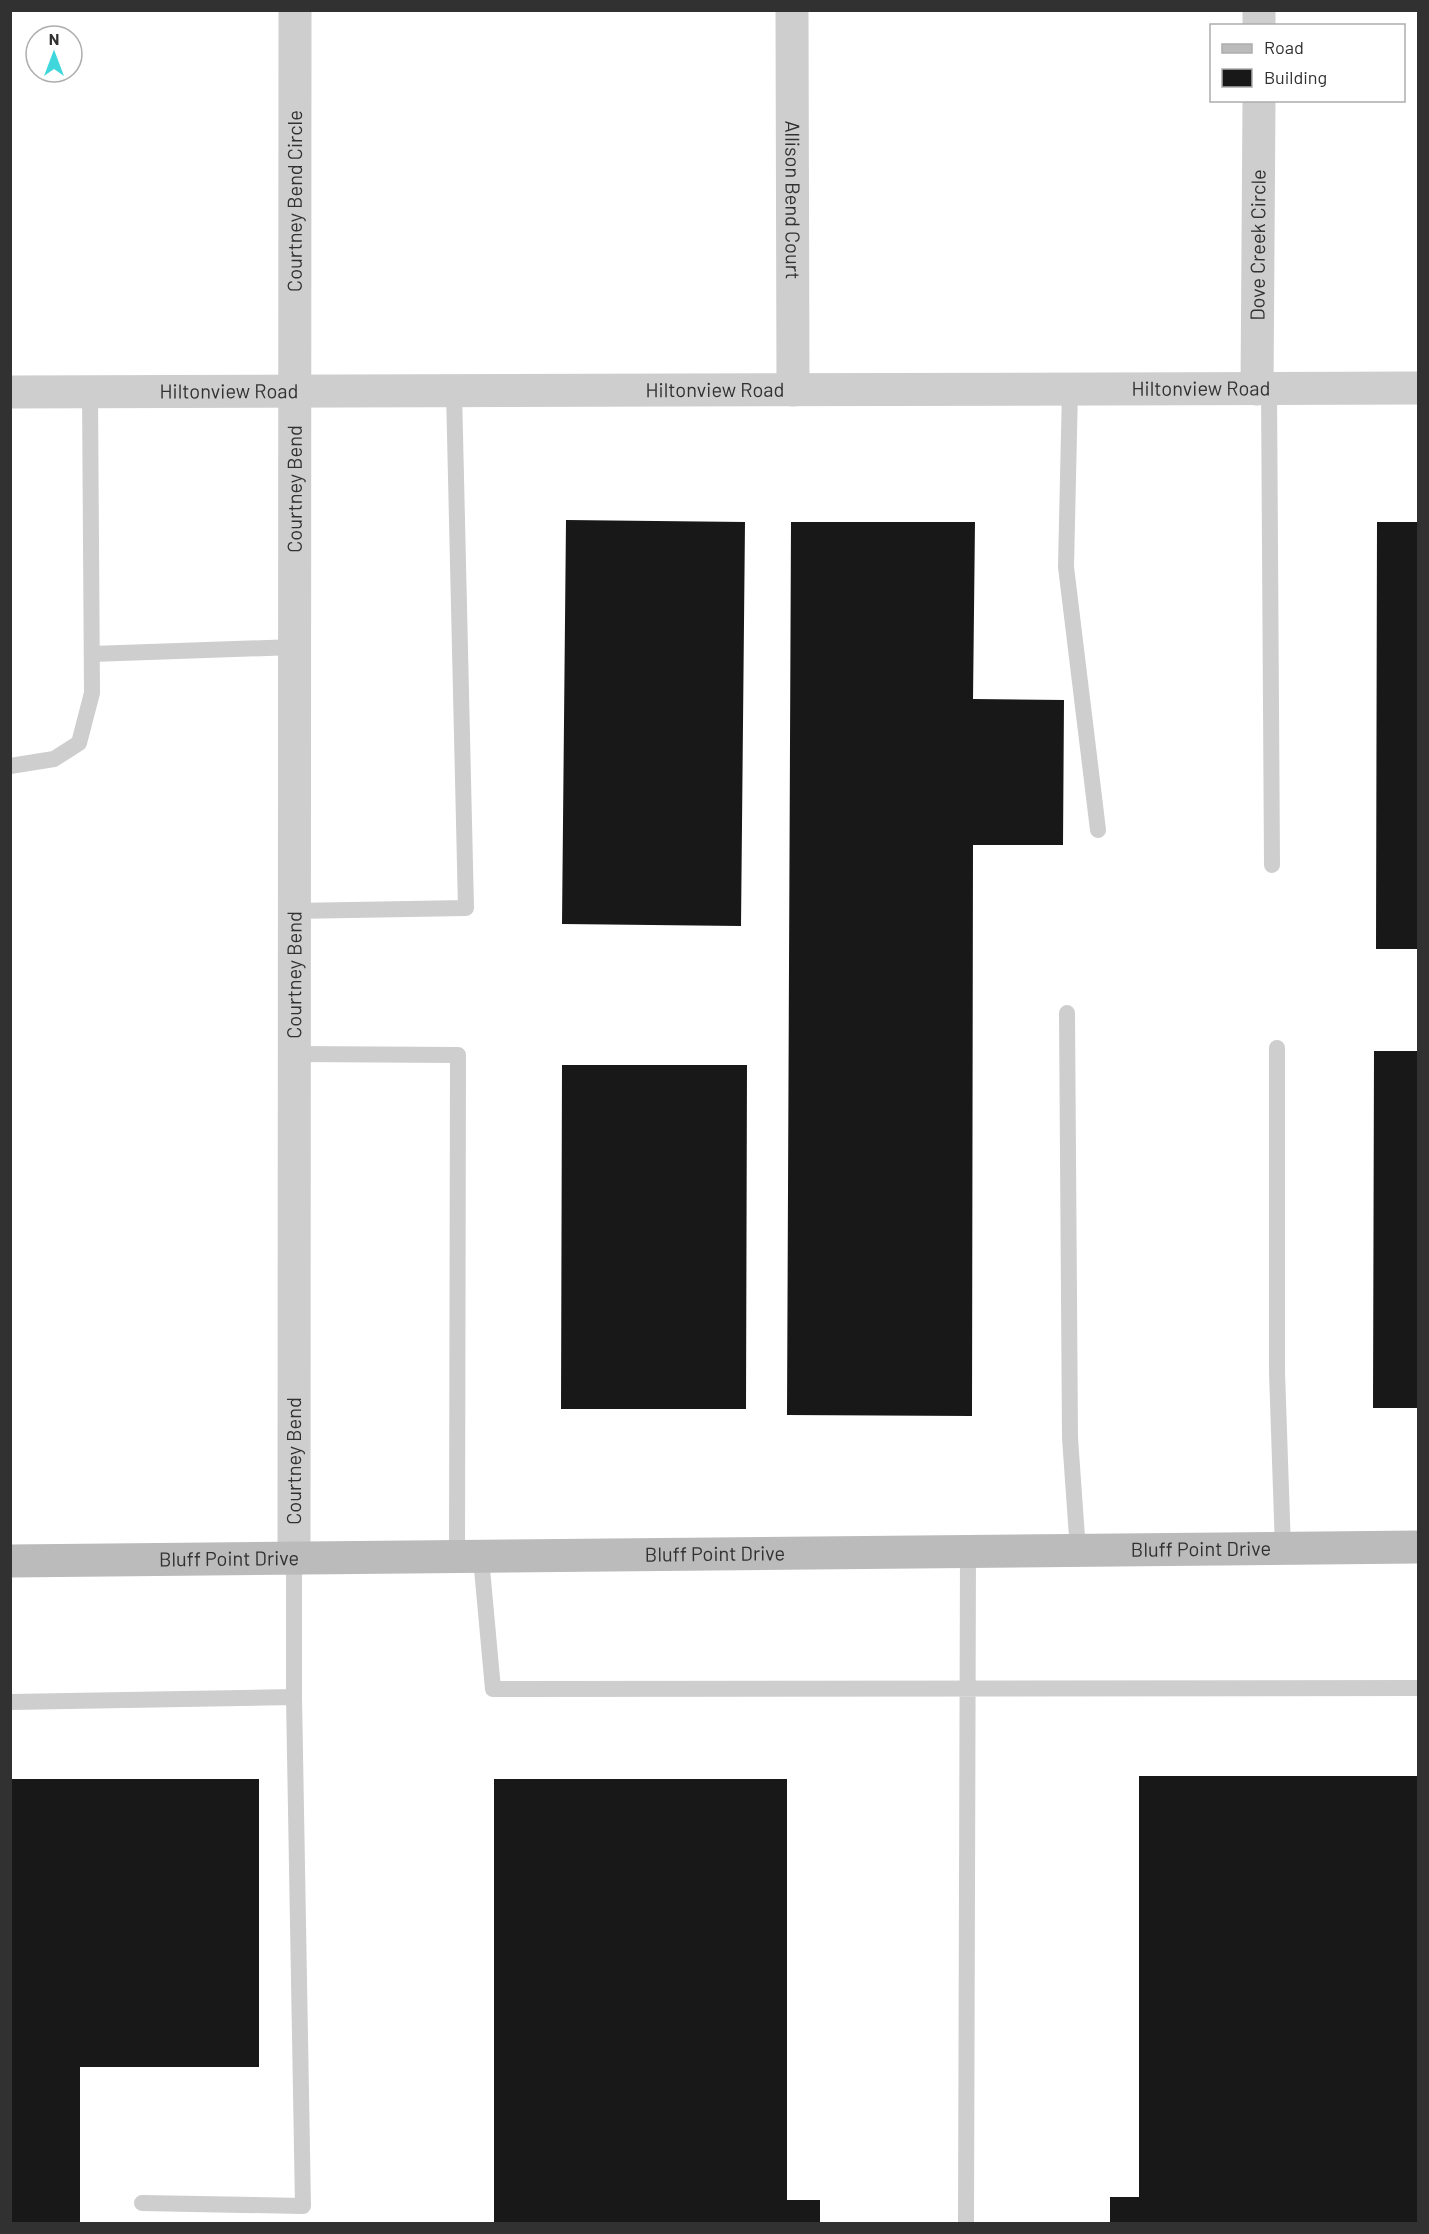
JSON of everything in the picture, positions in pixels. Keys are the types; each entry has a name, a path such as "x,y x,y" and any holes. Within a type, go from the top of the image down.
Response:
{"street":[{"name":"Courtney Bend Circle","path":"295,10 295,391"},
{"name":"Allison Bend Court","path":"792,10 793,390"},
{"name":"Dove Creek Circle","path":"1259,102 1263,389"},
{"name":"Hiltonview Road","path":"10,392 1419,388"},
{"name":"Courtney Bend","path":"294,1560 295,391"},
{"name":"Bluff Point Drive","path":"10,1561 294,1560 1419,1547"}],"lane":[{"path":"1070,389 1066,567 1098,830"},
{"path":"1263,389 1272,865"},
{"path":"293,911 466,908 454,391"},
{"path":"10,766 54,759 79,743 92,693 90,392"},
{"path":"92,654 295,647"},
{"path":"1067,1013 1070,1438 1078,1551"},
{"path":"1277,1048 1277,1372 1283,1549"},
{"path":"293,1054 458,1055 469,1558 493,1689 1419,1688"},
{"path":"966,2223 968,1552"},
{"path":"142,2203 303,2206 294,1697 294,1560"},
{"path":"10,1702 294,1697"}],"building":[{"path":"566,520 745,522 741,926 562,924"},
{"path":"791,522 975,522 973,699 1064,700 1063,845 973,845 972,1416 787,1415"},
{"path":"1377,522 1418,522 1418,949 1376,949"},
{"path":"1374,1051 1418,1051 1418,1408 1373,1408"},
{"path":"562,1065 747,1065 746,1409 561,1409"},
{"path":"1139,1776 1418,1776 1418,2224 1110,2224 1110,2197 1139,2197"},
{"path":"10,1779 259,1779 259,2067 80,2067 80,2224 10,2224"},
{"path":"494,1779 787,1779 787,2200 820,2200 820,2224 494,2224"}]}
